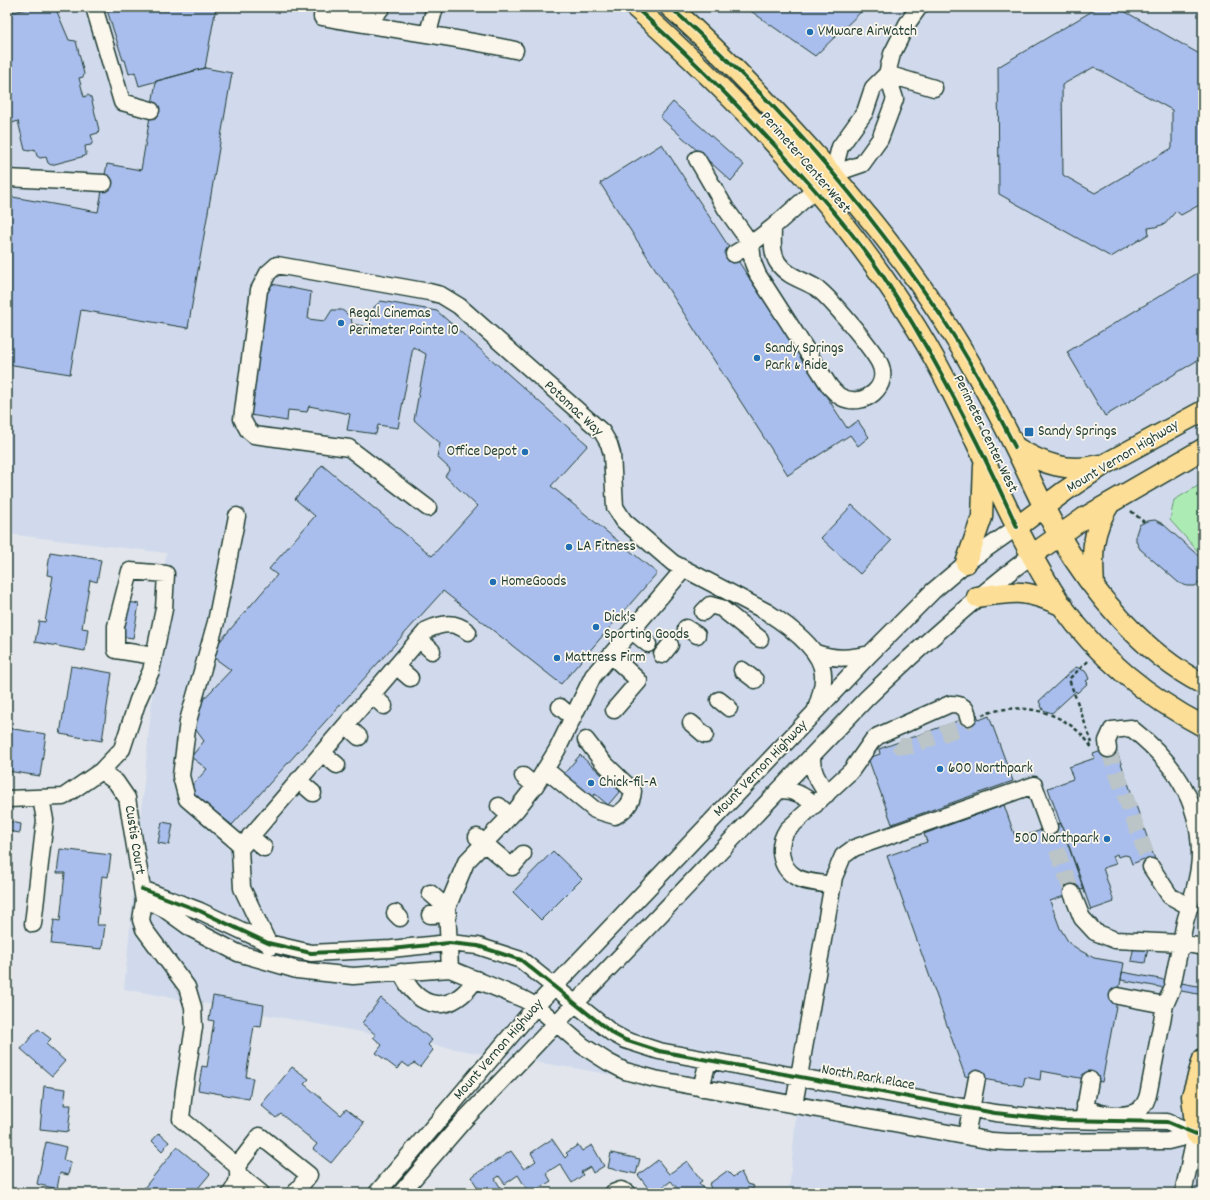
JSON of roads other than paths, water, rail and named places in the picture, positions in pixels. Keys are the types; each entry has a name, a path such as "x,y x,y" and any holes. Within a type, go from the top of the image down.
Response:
{"main road":[{"name":"Perimeter Center West","path":"635,7 680,47 734,100 815,190 882,275 917,330 1032,555 1063,606 1080,628 1103,653 1138,684 1168,707 1203,726"},
{"name":"Perimeter Center West","path":"670,7 751,83 833,174 900,258 940,314 989,397 1059,535 1094,586 1113,610 1152,651 1182,673 1203,684"},
{"name":"Mount Vernon Highway","path":"1017,528 1065,491 1105,464 1203,411"},
{"path":"1015,447 1042,462 1066,468 1087,468 1105,464"},
{"name":"Mount Vernon Highway","path":"1032,555 1059,535 1110,502 1203,449"},
{"path":"966,563 982,516 984,459"},
{"path":"1094,586 1092,555 1095,533 1110,502"},
{"path":"977,597 1007,592 1026,592 1063,606"},
{"path":"1201,1130 1192,1096 1203,1059"}],"street":[{"path":"94,7 122,102 152,110"},
{"path":"344,7 366,12 386,10 386,29"},
{"path":"428,33 435,7"},
{"path":"833,174 840,147 865,112 873,88 887,74 892,54 907,24 919,7"},
{"path":"322,12 386,29 428,33 515,50"},
{"path":"734,254 774,228 833,174 862,164 880,139 895,99 887,74"},
{"path":"887,74 934,88"},
{"path":"697,159 726,209 751,244 753,263 758,275 830,386 840,397 854,400 866,398 875,392 880,386 883,375 879,362 830,300 818,290 787,273 777,263 773,252 774,228"},
{"path":"7,178 104,183"},
{"name":"Potomac Way","path":"428,508 349,448 254,435 248,430 242,419 259,290 268,273 277,266 429,292 441,295 459,306 602,432 612,454 615,508 619,515 673,563 683,570 767,612 781,621 816,653 822,664 824,677 816,712"},
{"path":"237,516 216,622 188,721 182,776 187,799 246,841 264,848"},
{"name":"Mount Vernon Highway","path":"377,1193 536,1006 870,654 933,591 966,563 1017,528"},
{"name":"Mount Vernon Highway","path":"402,1193 465,1119 558,1024 812,756 913,654 977,597 1032,555"},
{"path":"450,969 448,911 458,869 466,862 480,840 536,777 549,750 571,721 593,676 683,570"},
{"path":"7,799 64,797 101,771 122,749 138,700 151,671 164,609 166,574 130,571 116,626 116,650 154,656"},
{"path":"703,612 710,606 721,608 760,639"},
{"path":"278,963 242,888 240,849 427,630 440,623 461,626 468,632"},
{"path":"632,631 648,644"},
{"path":"419,639 432,651"},
{"path":"816,653 831,657 847,658 870,654"},
{"path":"611,655 639,681 614,710"},
{"path":"396,666 410,678"},
{"path":"742,670 755,680"},
{"path":"372,695 384,706"},
{"path":"833,884 807,881 795,877 787,870 781,855 782,840 787,830 851,772 872,740 899,726 950,704 958,704 966,709 973,717"},
{"path":"536,777 595,810 614,816 629,805 633,792 602,762 560,707"},
{"path":"691,723 705,735"},
{"path":"346,725 359,737"},
{"path":"897,743 896,732 899,726"},
{"path":"1084,1113 1093,1111 1105,1114 1128,1114 1134,1112 1142,1107 1150,1090 1165,1005 1173,985 1200,854 1198,827 1186,791 1170,764 1152,744 1131,728 1112,730 1107,741 1108,749"},
{"path":"586,740 613,762"},
{"path":"322,753 337,765"},
{"path":"812,756 812,766 827,794"},
{"name":"Custis Court","path":"101,771 116,782 127,798 143,895 141,920 144,929 187,987 193,1007 194,1027 184,1090 182,1119 238,1171"},
{"path":"536,777 558,792"},
{"path":"298,780 313,793"},
{"path":"794,1105 833,884 840,862 844,856 854,848 1034,785 1049,827"},
{"path":"779,790 791,791 800,794 815,805"},
{"path":"33,924 45,820 41,798"},
{"path":"480,840 512,868 523,854"},
{"path":"1151,868 1170,896 1190,907"},
{"path":"430,893 448,911"},
{"path":"1072,893 1082,918 1095,932 1115,940 1181,943 1203,947"},
{"path":"143,895 192,929 238,953 278,963 297,970 353,976 450,969 516,995 536,1006 583,1046 608,1062 625,1070 655,1079 966,1136 1008,1142 1168,1141 1201,1130"},
{"name":"North Park Place","path":"143,895 200,911 268,944 312,954 391,949 449,943 478,946 521,960 555,986 575,1005 612,1033 625,1040 650,1049 1025,1117 1084,1113 1167,1122 1201,1130"},
{"path":"430,915 448,911"},
{"path":"401,972 408,987 418,998 434,1004 450,1002 463,996 476,979"},
{"path":"1118,996 1165,1005"},
{"path":"701,1088 708,1060"},
{"path":"966,1136 977,1078"},
{"path":"1083,1142 1084,1113 1090,1080"},
{"path":"1183,1193 1201,1130"},
{"path":"230,1193 237,1185 238,1171 260,1136 309,1175 295,1193"},
{"path":"238,1171 261,1193"},
{"path":"613,1193 621,1190 628,1193"}],"tunnel":[{"path":"897,743 900,746 911,746 964,726 968,717"},
{"path":"1108,749 1151,867"},
{"path":"1049,827 1072,893"}],"place":[{"name":"VMware AirWatch","path":"810,32"},
{"name":"Regal Cinemas Perimeter Pointe 10","path":"341,323"},
{"name":"Sandy Springs Park & Ride","path":"757,358"},
{"name":"Sandy Springs","path":"1029,432"},
{"name":"Office Depot","path":"525,452"},
{"name":"LA Fitness","path":"569,547"},
{"name":"HomeGoods","path":"493,582"},
{"name":"Dick's Sporting Goods","path":"596,627"},
{"name":"Mattress Firm","path":"557,658"},
{"name":"600 Northpark","path":"940,769"},
{"name":"Chick-fil-A","path":"591,783"},
{"name":"500 Northpark","path":"1107,839"}]}
